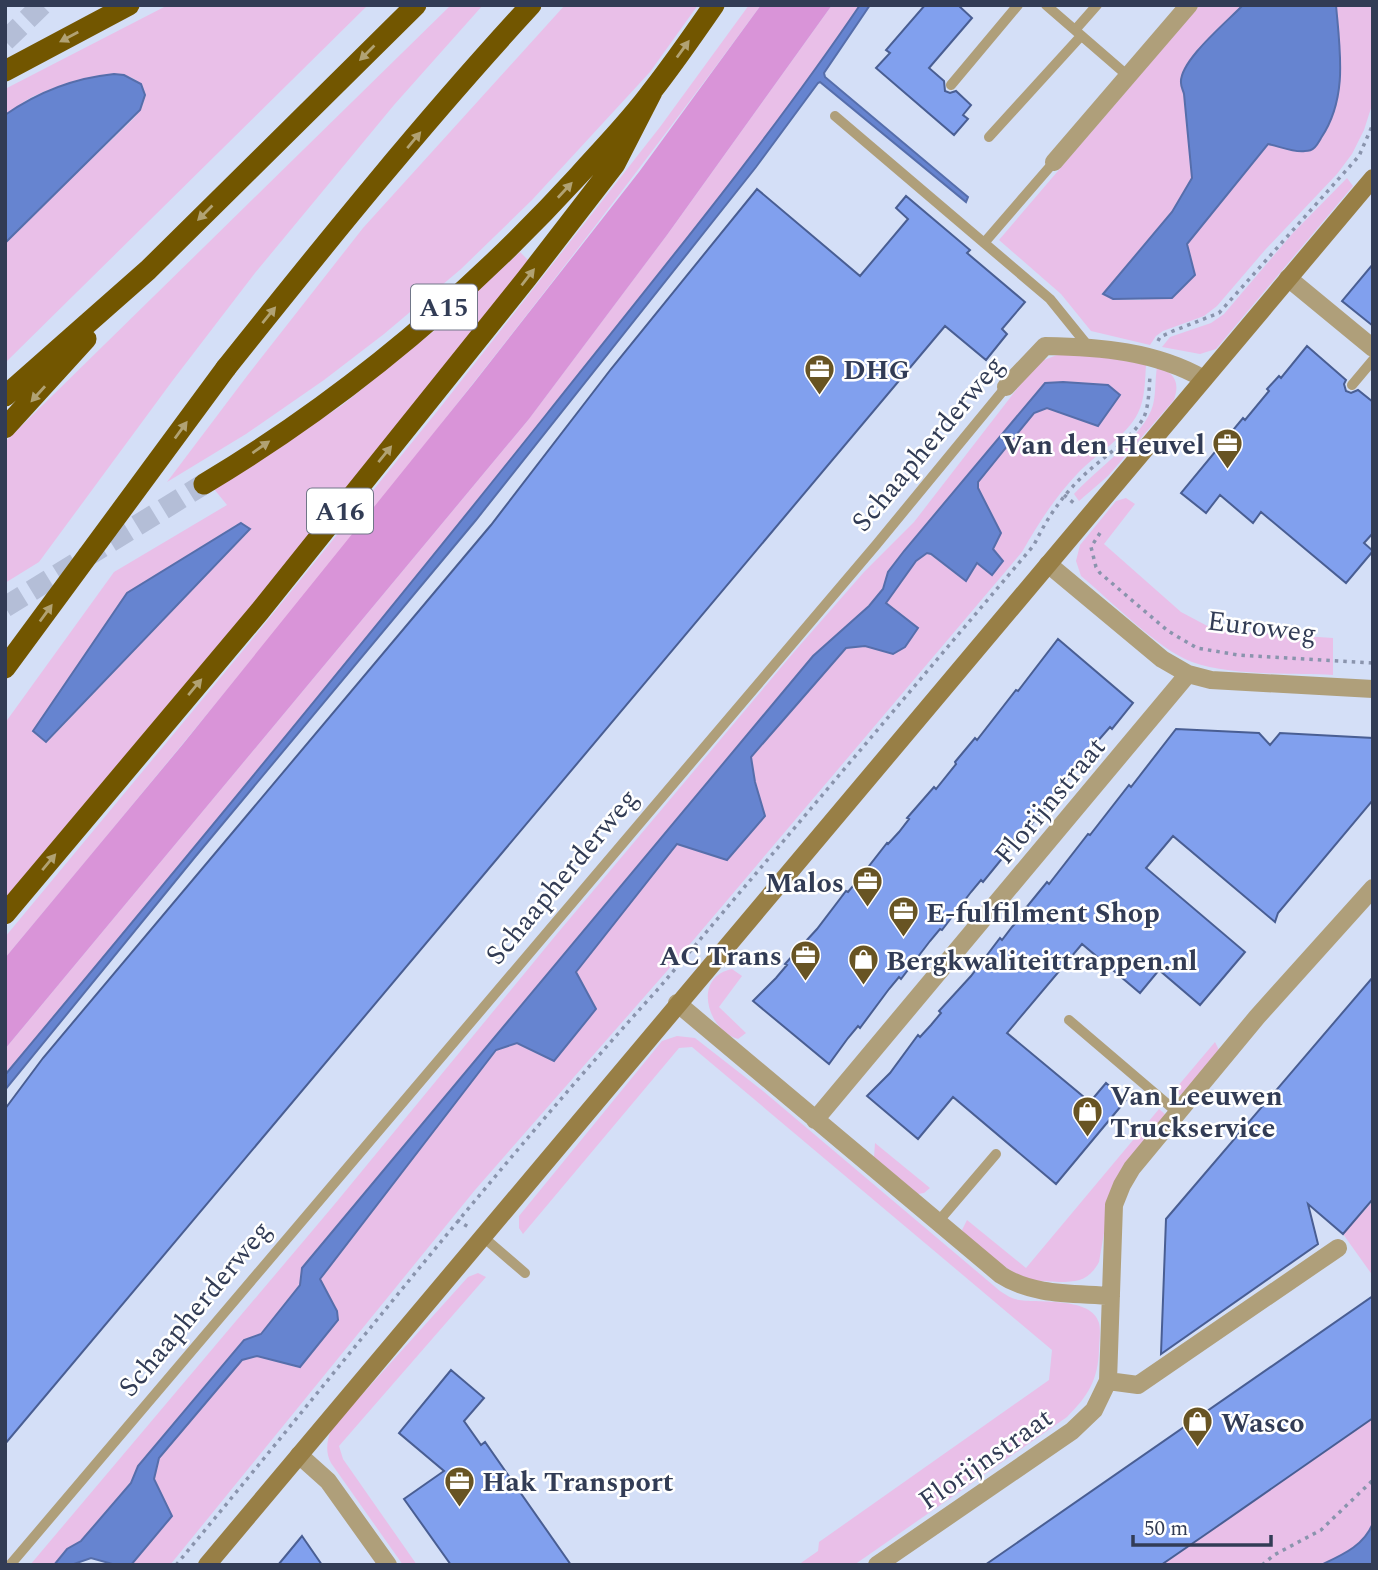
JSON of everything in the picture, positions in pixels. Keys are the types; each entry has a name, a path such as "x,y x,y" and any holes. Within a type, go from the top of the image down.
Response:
{"highway":[{"path":"5,71 129,5"},
{"path":"5,428 148,270 416,5"},
{"path":"5,668 226,368 323,247 485,55 531,5"},
{"name":"A15","path":"204,484 233,467 327,401 411,335 485,271 555,201 652,92 715,5"},
{"name":"A16","path":"5,914 260,611 527,278 615,164 652,92"},
{"path":"5,396 148,270"}],"street":[{"path":"1055,162 1189,5"},
{"path":"207,1565 1373,178"},
{"path":"1288,278 1373,348"},
{"name":"Schaapherderweg","path":"1006,387 1045,346 1088,346 1154,358 1180,366 1203,379"},
{"name":"Euroweg","path":"1048,564 1162,660 1188,674 1211,680 1373,689"},
{"name":"Florijnstraat","path":"815,1120 1188,674"},
{"name":"Florijnstraat","path":"877,1565 1084,1421 1094,1410 1108,1381 1114,1205 1122,1185 1132,1168 1258,1017 1373,888"},
{"path":"677,1003 985,1263 1016,1285 1031,1290 1111,1296"},
{"path":"1108,1381 1138,1385 1338,1248"},
{"path":"299,1455 328,1482 387,1565"}],"lane":[{"path":"951,85 1018,5"},
{"path":"1046,5 1128,76"},
{"path":"989,137 1078,33 1097,5"},
{"path":"835,116 1050,299 1088,346"},
{"path":"984,243 1055,162"},
{"path":"1352,385 1373,359"},
{"name":"Schaapherderweg","path":"10,1565 876,545 1006,387"},
{"path":"1069,1020 1178,1112"},
{"path":"937,1223 996,1154"},
{"path":"482,1236 525,1273"}],"path":[{"path":"1064,495 1088,515"},
{"name":"Euroweg","path":"1088,515 1098,524 1100,533 1091,547 1100,573 1181,640 1210,651 1238,655 1373,663"},
{"path":"176,1565 281,1440 457,1220 659,988 968,624"},
{"path":"1262,1565 1274,1555 1321,1530 1373,1480"}],"shaded area":[{"path":"168,5 368,5 5,363 5,243 134,118 144,97 143,89 136,80 124,75 91,77 42,92 5,115 5,89"},
{"path":"451,5 483,5 394,105 255,273 39,562 5,583 5,442"},
{"path":"565,5 698,5 650,72 532,200 461,269 324,380 246,434 167,482 363,228"},
{"path":"749,5 761,5 485,368 199,724 5,958 5,937 439,409 660,127"},
{"path":"761,5 832,5 667,235 529,419 5,1049 5,958 183,744 473,384 639,172"},
{"path":"832,5 860,5 753,156 466,515 184,861 5,1075 5,1049 529,419 667,235"},
{"path":"1200,5 1243,5 1196,53 1182,74 1192,178 1172,212 1103,293 1113,299 1140,300 1192,260 1187,244 1268,143 1301,151 1311,150 1317,145 1330,123 1339,90 1340,57 1336,5 1372,5 1372,105 1364,130 1352,154 1337,174 1265,250 1217,306 1204,316 1163,331 1150,345 1091,331 1061,294 999,240"},
{"path":"1347,178 1353,186 1216,349 1200,354 1162,347 1170,337 1211,323 1224,314 1292,234"},
{"path":"520,252 530,262 308,538 5,902 5,723 114,572 227,505 214,489 341,406 434,331","holes":["236,525 250,529 47,742 33,731 127,593"]},
{"path":"1069,350 1146,365 1142,402 1133,422 1070,482 1047,511 1022,552 674,963 475,1190 170,1565 131,1565 172,1516 154,1478 159,1458 242,1360 257,1356 337,1311 320,1280 496,1050 517,1043 553,1061 575,973 677,844 727,859 765,816 751,757 846,648 865,646 893,654 886,603 916,561 927,553 966,581 977,563 992,574 993,549 1001,533 978,482 1034,413 1047,408 1098,426 1120,396 1108,385 1045,383 904,551 888,572 883,589 869,606 813,656 302,1268 300,1285 261,1334 244,1340 139,1466 131,1483 81,1541 67,1549 54,1565 30,1565 334,1205 794,652 864,572 914,522 1037,363"},
{"path":"1157,367 1175,379 1174,400 1108,476 1079,501 1074,494 1130,440 1148,416 1154,400"},
{"path":"1126,498 1135,504 1104,544 1181,612 1215,630 1333,638 1333,675 1243,672 1207,666 1179,656 1135,624 1081,576 1076,561 1080,545 1116,501"},
{"path":"732,969 742,976 719,1007 746,1033 738,1039 727,1034 718,1025 708,1004 708,992 712,982 720,974"},
{"path":"677,1036 695,1038 763,1091 1000,1291 1019,1300 1076,1305 1094,1315 1099,1323 1098,1361 1094,1379 1081,1402 1067,1417 854,1565 798,1565 818,1551 819,1542 1049,1380 1052,1350 692,1047 679,1048 523,1234 519,1228 519,1216 662,1041"},
{"path":"1215,1042 1219,1050 1188,1092 1180,1095 1172,1093"},
{"path":"1159,1109 1166,1115 1112,1187 1099,1262 1087,1276 1066,1282 1027,1279 1002,1265 965,1235 962,1230 967,1220 1026,1268"},
{"path":"875,1143 930,1188 918,1194 874,1157"},
{"path":"1373,1201 1373,1276 1343,1234"},
{"path":"478,1273 486,1277 339,1446 343,1459 417,1565 403,1565 331,1463 327,1451 328,1438 331,1429 468,1277"},
{"path":"1373,1418 1373,1523 1369,1534 1350,1551 1321,1565 1161,1565"}],"water":[{"path":"860,5 870,5 824,73 825,77 968,197 966,202 818,83 756,167 476,520 5,1090 5,1075 277,747 667,264 785,110"},
{"path":"1243,5 1336,5 1340,74 1339,90 1330,123 1311,150 1296,151 1268,144 1187,244 1195,275 1172,298 1113,299 1103,294 1172,212 1192,178 1182,74 1196,53"},
{"path":"114,74 124,75 141,84 145,95 140,110 5,243 5,115 30,99 57,87"},
{"path":"1045,383 1108,385 1120,395 1098,426 1047,408 1034,413 978,482 978,488 1001,533 993,549 1003,561 992,575 977,563 966,581 931,554 927,553 916,561 886,603 918,628 905,647 893,654 865,646 846,648 751,757 765,816 727,860 677,844 576,972 596,1009 554,1061 517,1043 496,1050 320,1279 337,1311 338,1320 300,1367 257,1356 242,1360 159,1458 154,1479 172,1516 131,1565 116,1565 91,1558 71,1565 54,1565 67,1549 81,1541 131,1483 138,1466 244,1340 261,1334 300,1285 302,1268 813,656 869,606 883,589 888,572 904,551"},
{"path":"241,523 250,529 46,742 33,731 127,593"},
{"path":"1373,1523 1373,1565 1321,1565 1358,1544"}],"building":[{"path":"925,5 958,5 972,18 929,68 944,81 945,91 956,91 971,105 963,115 968,119 954,135 876,68 890,53 886,50"},
{"path":"757,189 860,276 908,219 896,208 906,196 970,250 967,253 1025,302 1002,329 1007,334 986,360 945,326 5,1444 5,1109 43,1058 491,525 611,369"},
{"path":"1373,264 1373,326 1342,301"},
{"path":"1307,346 1346,380 1346,391 1351,393 1358,390 1373,402 1373,533 1364,543 1373,551 1346,583 1261,512 1253,523 1220,495 1206,513 1181,493 1269,391 1267,389 1279,376 1281,378"},
{"path":"1058,639 1133,703 1089,751 1091,753 1048,800 1050,802 1030,826 1028,824 983,882 981,880 829,1064 753,1001 776,978 846,891 848,892 899,832 909,819 907,818 934,787 936,789 955,762 975,738 977,740"},
{"path":"1176,729 1259,733 1270,745 1280,733 1373,738 1373,800 1278,913 1275,922 1173,836 1146,868 1245,952 1200,1005 1159,970 1140,993 1082,944 1007,1033 1090,1102 1106,1083 1126,1100 1056,1184 953,1097 918,1139 867,1096 890,1073 918,1035 920,1037 931,1025 941,1013 939,1011 971,976 1000,938 1002,940 1129,785 1131,787"},
{"path":"1373,977 1373,1199 1343,1234 1308,1204 1318,1244 1161,1354 1166,1219"},
{"path":"1373,1296 1373,1418 1212,1530 1161,1565 985,1565"},
{"path":"451,1370 484,1398 464,1421 481,1445 485,1442 571,1565 451,1565 404,1499 444,1471 399,1433"},
{"path":"302,1536 322,1565 278,1565 288,1553"}],"tunnel":[{"path":"5,41 42,5"},
{"path":"5,607 204,484"}],"place":[{"name":"DHG","path":"820,396"},
{"name":"Van den Heuvel","path":"1228,471"},
{"name":"Malos","path":"867,909"},
{"name":"E-fulfilment Shop","path":"903,939"},
{"name":"AC Trans","path":"805,982"},
{"name":"Bergkwaliteittrappen.nl","path":"863,987"},
{"name":"Van Leeuwen Truckservice","path":"1087,1138"},
{"name":"Wasco","path":"1198,1449"},
{"name":"Hak Transport","path":"459,1508"}]}
